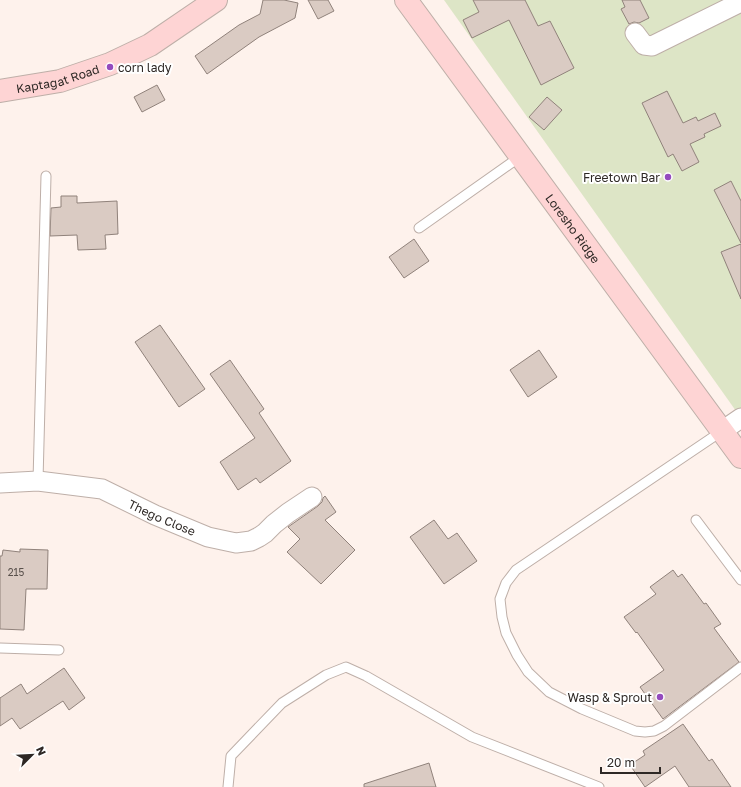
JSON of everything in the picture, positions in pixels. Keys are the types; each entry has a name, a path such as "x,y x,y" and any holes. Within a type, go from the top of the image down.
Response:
{"main road":[{"name":"Kaptagat Road","path":"0,90 60,81 110,64 150,45 216,0"},
{"name":"Loresho Ridge","path":"406,0 741,457"}],"street":[{"path":"635,33 644,45 652,46 741,2"},
{"path":"722,431 741,418"},
{"name":"Thego Close","path":"0,483 38,481 102,489 155,515 208,537 236,543 251,541 259,538 283,517 312,497"}],"lane":[{"path":"419,228 521,156"},
{"path":"38,481 46,176"},
{"path":"722,431 516,570 506,583 500,599 506,633 517,655 528,672 549,692 582,709 635,731 654,731 664,726 741,667"},
{"path":"696,520 741,580"},
{"path":"0,648 59,650"},
{"path":"228,787 232,756 282,703 326,675 346,667 366,676 472,736 599,787"}],"green space":[{"path":"444,0 741,0 741,418"}],"building":[{"path":"263,0 284,0 298,3 295,18 259,37 207,74 195,56 239,25 260,14"},
{"path":"308,0 328,0 334,11 318,19"},
{"path":"473,0 525,0 538,26 550,21 574,68 541,85 509,20 472,38 463,20 479,12"},
{"path":"622,0 640,0 649,18 639,23 634,22 629,24 621,9 625,7"},
{"path":"157,85 165,100 142,112 134,97"},
{"path":"667,91 683,123 696,117 698,121 715,113 721,126 704,134 705,137 690,144 699,162 682,171 673,154 668,157 642,103"},
{"path":"547,97 562,110 544,130 529,117"},
{"path":"731,181 741,201 741,243 714,190"},
{"path":"61,196 77,196 77,203 117,201 118,234 105,235 106,249 78,250 77,235 50,236 51,208 61,207"},
{"path":"414,239 429,261 404,278 389,257"},
{"path":"741,244 741,299 721,252"},
{"path":"160,325 205,389 179,407 135,342"},
{"path":"539,350 557,377 528,397 510,370"},
{"path":"230,360 264,409 259,413 291,461 260,483 256,478 238,490 220,462 255,438 210,374"},
{"path":"325,496 336,512 325,520 355,550 321,584 287,552 300,539 288,527 318,506"},
{"path":"434,520 448,539 457,533 477,561 444,584 410,537"},
{"path":"20,549 48,550 47,589 26,589 24,630 0,629 0,556 2,556 3,550 20,552"},
{"path":"673,570 678,577 682,574 704,604 706,603 721,624 714,628 739,662 663,719 640,687 664,670 637,632 636,633 624,617 656,594 650,587"},
{"path":"64,668 85,698 69,710 63,701 20,729 12,718 0,726 0,698 21,684 27,694"},
{"path":"683,724 709,761 712,759 731,787 689,787 675,766 645,787 630,765 645,755 643,751"},
{"path":"429,763 436,787 364,787 364,784"}],"place":[{"name":"corn lady","path":"110,67"},
{"name":"Freetown Bar","path":"668,177"},
{"name":"Wasp & Sprout","path":"660,697"}]}
